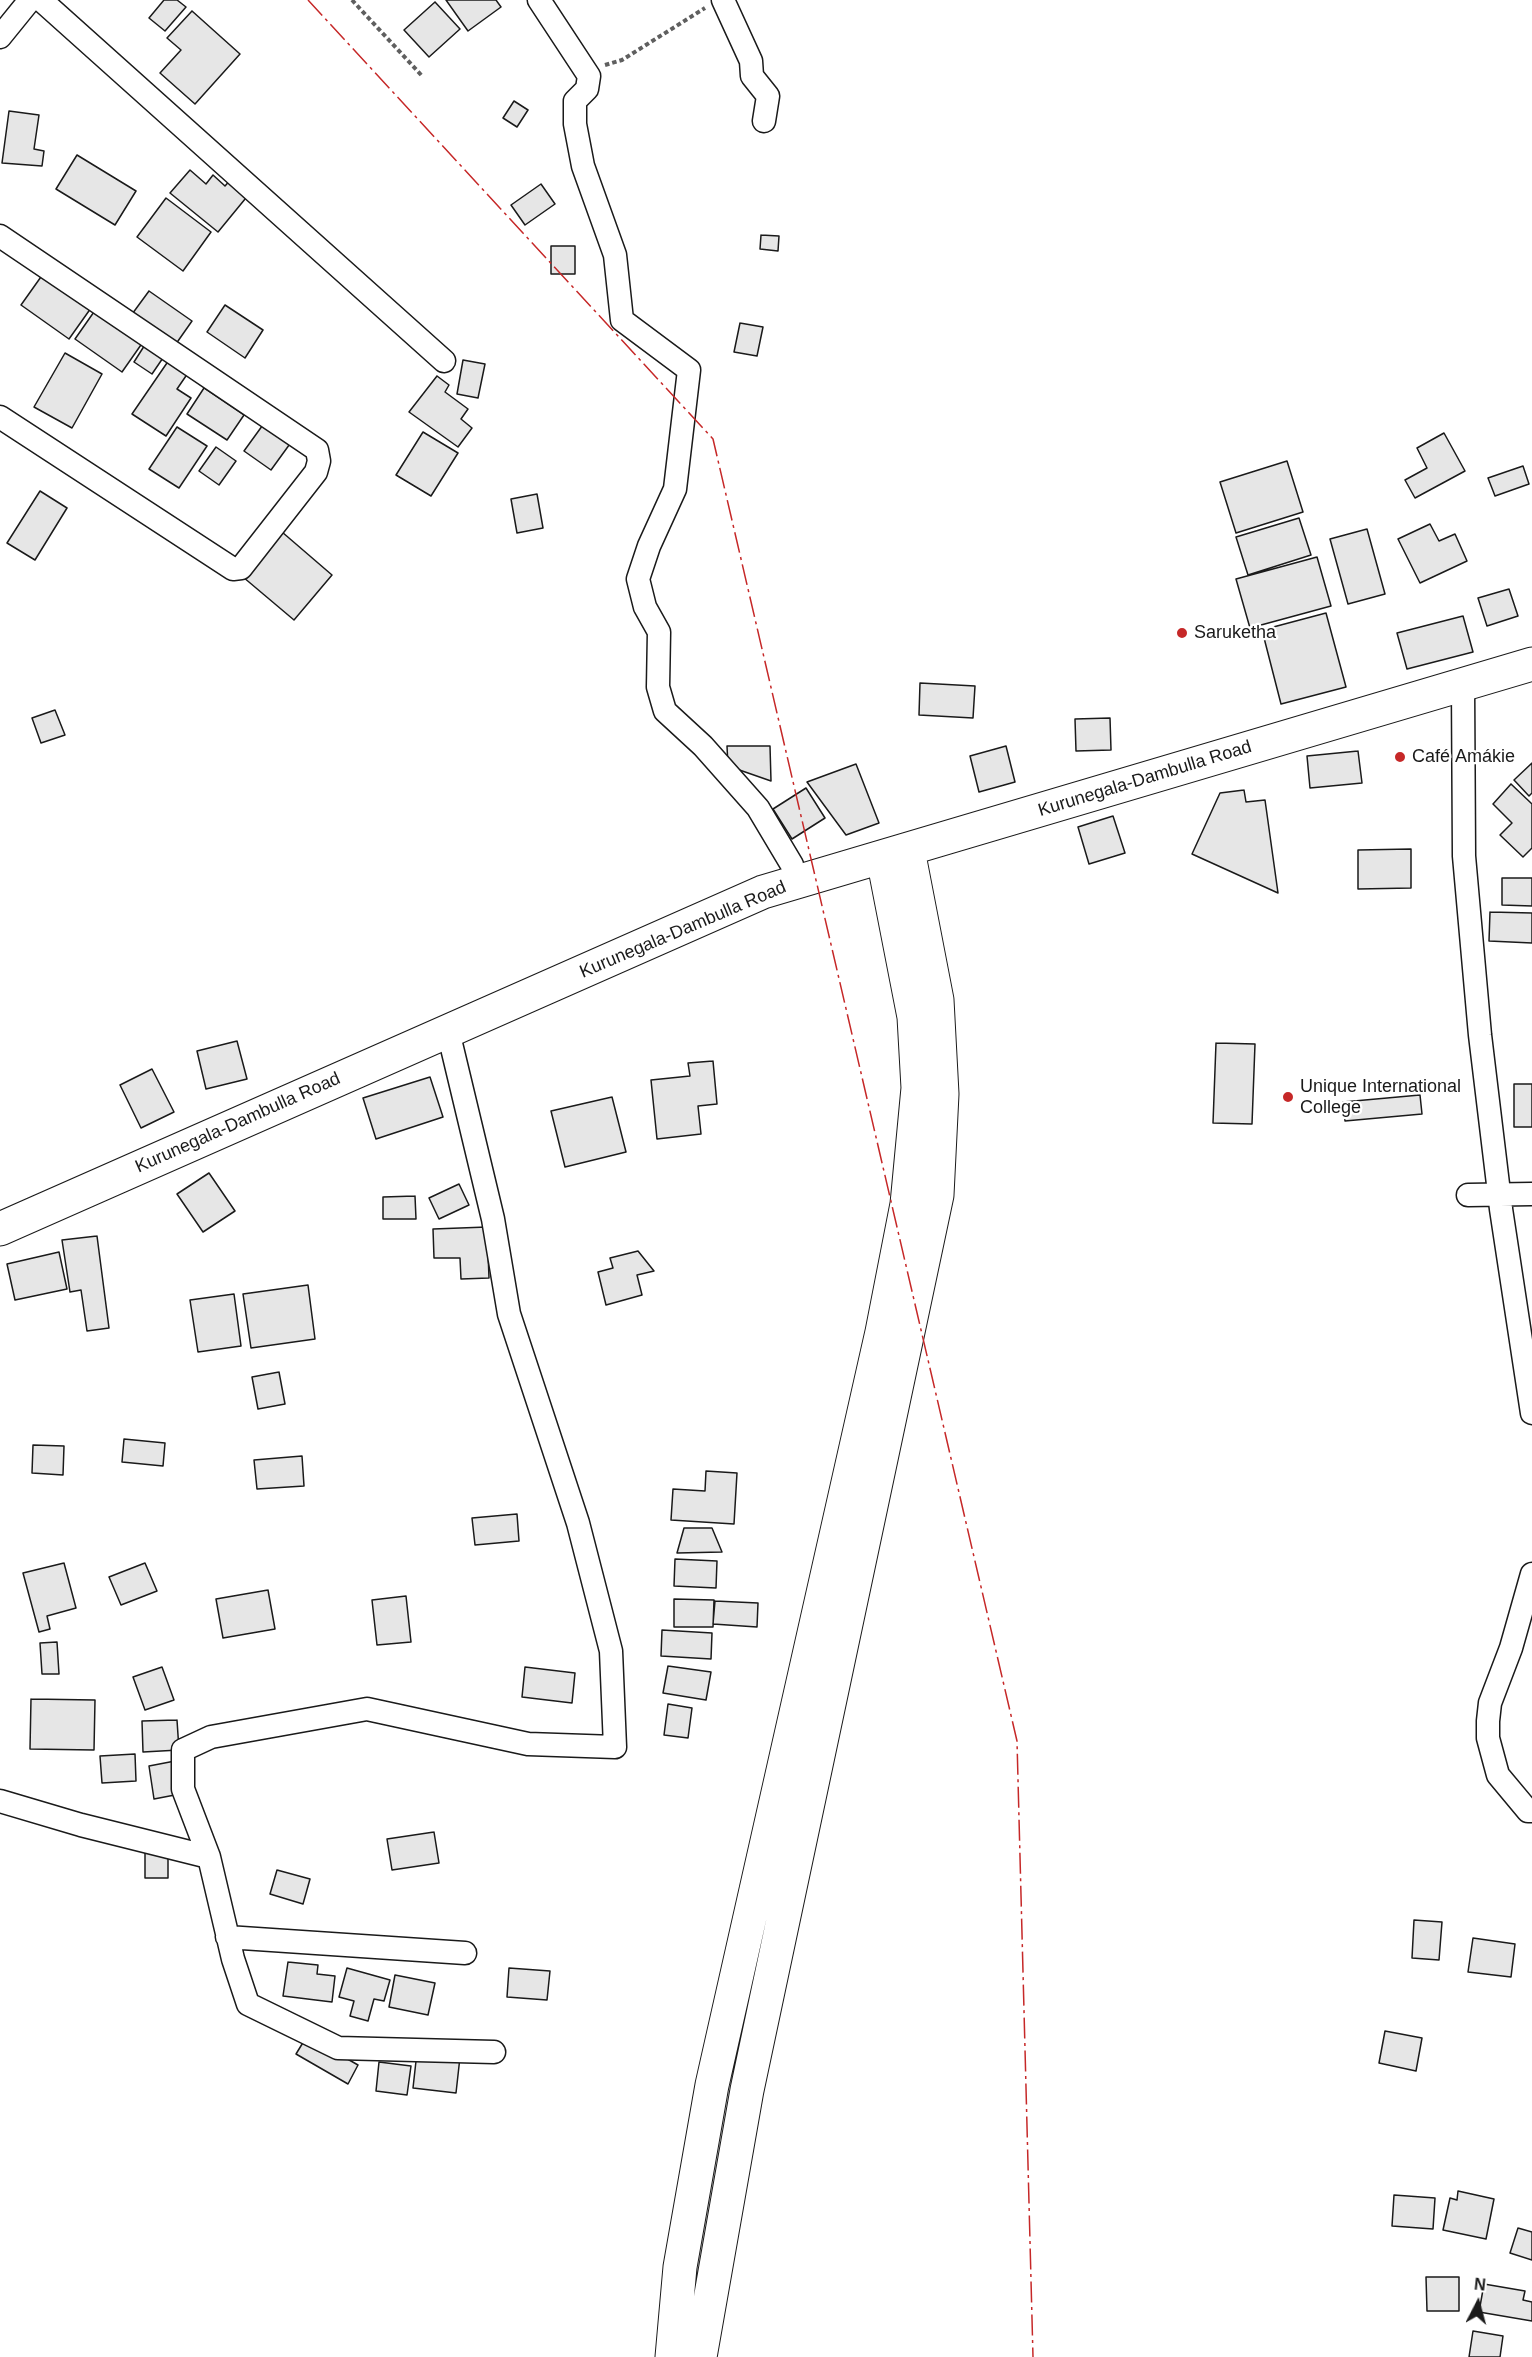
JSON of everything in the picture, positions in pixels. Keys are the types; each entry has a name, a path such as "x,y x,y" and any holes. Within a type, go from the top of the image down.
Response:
{"highway":[{"name":"Kurunegala-Dambulla Road","path":"0,1229 763,892 1532,664"},
{"path":"672,2357 680,2267 712,2085 879,1343 907,1204 918,1088 914,1017 896,854"},
{"path":"700,2357 747,2090 937,1195 942,1094 937,1000 896,854"}],"street":[{"path":"0,37 30,0"},
{"path":"41,0 444,361"},
{"path":"539,0 589,76 587,89 575,101 575,124 583,166 615,255 622,320 689,370 675,489 649,546 638,579 645,607 659,632 658,687 665,711 703,746 758,808 792,865"},
{"path":"715,3 751,61 752,76 768,96 764,121"},
{"path":"0,236 317,450 319,461 316,472 241,568 233,569 0,417"},
{"path":"1463,685 1464,855 1480,1035 1499,1194 1532,1413"},
{"path":"448,1031 493,1219 509,1314 578,1523 611,1651 615,1747 528,1744 367,1709 211,1737 183,1750 183,1789 209,1857 227,1936 249,2004 338,2048 494,2052"},
{"path":"1468,1195 1532,1194"},
{"path":"1532,1574 1511,1648 1490,1703 1488,1721 1488,1738 1498,1775 1528,1811 1532,1811"},
{"path":"0,1801 81,1826 209,1857"},
{"path":"227,1936 465,1953"}],"path":[{"path":"352,0 423,77"},
{"path":"586,71 622,60 715,3"}],"building":[{"path":"164,0 177,0 186,7 165,31 149,18"},
{"path":"446,0 496,0 501,7 468,31"},
{"path":"435,2 460,29 429,57 404,30"},
{"path":"192,11 240,54 195,104 160,73 181,50 167,38"},
{"path":"514,101 528,110 517,127 503,118"},
{"path":"9,111 39,115 34,149 44,151 42,166 2,163"},
{"path":"77,155 136,191 115,225 56,189"},
{"path":"190,170 206,184 213,175 225,186 232,178 250,193 218,232 170,193"},
{"path":"541,184 555,204 525,225 511,205"},
{"path":"166,198 211,232 183,271 137,237"},
{"path":"761,235 779,236 778,251 760,249"},
{"path":"551,246 575,246 575,274 551,274"},
{"path":"43,274 91,308 69,339 21,305"},
{"path":"149,291 192,321 171,351 127,321"},
{"path":"225,305 263,330 245,358 207,332"},
{"path":"96,309 143,342 122,372 75,339"},
{"path":"740,323 763,327 757,356 734,352"},
{"path":"148,340 167,352 152,374 134,362"},
{"path":"65,353 102,374 72,428 34,407"},
{"path":"169,360 188,373 177,389 191,398 166,436 132,414"},
{"path":"463,360 485,364 478,398 457,394"},
{"path":"437,376 449,385 445,392 468,409 461,419 472,428 458,447 409,412"},
{"path":"204,388 244,415 227,440 187,414"},
{"path":"265,422 292,441 271,470 244,451"},
{"path":"177,427 207,446 179,488 149,469"},
{"path":"423,432 458,453 431,496 396,475"},
{"path":"1444,433 1465,471 1415,498 1405,480 1427,468 1417,448"},
{"path":"216,447 236,461 219,485 199,471"},
{"path":"1287,461 1303,512 1236,533 1220,482"},
{"path":"1523,466 1529,484 1495,496 1488,478"},
{"path":"40,491 67,508 35,560 7,543"},
{"path":"537,494 543,528 517,533 511,499"},
{"path":"1299,518 1311,555 1248,575 1236,537"},
{"path":"1430,524 1439,541 1455,534 1467,561 1420,583 1398,539"},
{"path":"1367,529 1385,594 1348,604 1330,539"},
{"path":"282,532 332,575 294,620 243,577"},
{"path":"1317,557 1331,606 1250,628 1236,579"},
{"path":"1509,589 1518,616 1487,626 1478,598"},
{"path":"1326,613 1346,687 1281,704 1262,630"},
{"path":"1463,616 1473,652 1407,669 1397,633"},
{"path":"920,683 975,686 973,718 919,715"},
{"path":"55,710 65,735 41,743 32,718"},
{"path":"1110,718 1111,750 1076,751 1075,719"},
{"path":"727,746 770,746 771,781 728,766"},
{"path":"1006,746 1015,782 979,792 970,756"},
{"path":"1358,751 1362,783 1310,788 1307,756"},
{"path":"1532,763 1532,793 1529,796 1514,780"},
{"path":"856,764 879,823 846,835 807,782"},
{"path":"1511,784 1532,804 1532,848 1523,857 1500,835 1512,823 1493,804"},
{"path":"806,788 825,818 792,839 773,809"},
{"path":"1244,790 1246,802 1265,800 1278,893 1192,854 1220,793"},
{"path":"1113,816 1125,853 1089,864 1078,827"},
{"path":"1411,849 1411,888 1358,889 1358,850"},
{"path":"1502,878 1532,878 1532,906 1502,905"},
{"path":"1490,912 1532,913 1532,943 1489,941"},
{"path":"237,1041 247,1079 206,1089 197,1051"},
{"path":"1216,1043 1255,1044 1252,1124 1213,1123"},
{"path":"713,1061 717,1104 698,1106 701,1134 657,1139 651,1080 690,1076 688,1063"},
{"path":"152,1069 174,1112 141,1128 120,1085"},
{"path":"430,1077 443,1117 376,1139 363,1098"},
{"path":"1514,1084 1532,1084 1532,1127 1514,1127"},
{"path":"1420,1095 1422,1114 1345,1121 1343,1102"},
{"path":"612,1097 626,1152 565,1167 551,1111"},
{"path":"209,1173 235,1211 203,1232 177,1194"},
{"path":"459,1184 469,1205 439,1219 429,1198"},
{"path":"415,1196 416,1219 383,1219 383,1197"},
{"path":"487,1227 489,1278 461,1279 460,1258 434,1258 433,1229"},
{"path":"97,1236 109,1328 87,1331 81,1290 70,1292 62,1240"},
{"path":"638,1251 654,1271 637,1275 642,1295 606,1305 598,1272 613,1268 610,1258"},
{"path":"59,1252 67,1289 15,1300 7,1264"},
{"path":"308,1285 315,1339 251,1348 243,1294"},
{"path":"234,1294 241,1346 198,1352 190,1300"},
{"path":"279,1372 285,1404 258,1409 252,1377"},
{"path":"124,1439 165,1443 163,1466 122,1462"},
{"path":"33,1445 64,1446 63,1475 32,1473"},
{"path":"302,1456 304,1486 257,1489 254,1460"},
{"path":"706,1471 737,1473 734,1524 671,1520 673,1489 705,1491"},
{"path":"517,1514 519,1541 475,1545 472,1518"},
{"path":"684,1528 712,1528 722,1552 677,1553"},
{"path":"675,1559 717,1561 716,1588 674,1586"},
{"path":"64,1563 76,1608 47,1616 50,1629 39,1632 23,1573"},
{"path":"145,1563 157,1591 121,1605 109,1577"},
{"path":"268,1590 275,1629 223,1638 216,1599"},
{"path":"406,1596 411,1642 377,1645 372,1600"},
{"path":"674,1599 714,1600 713,1627 674,1627"},
{"path":"715,1601 758,1603 757,1627 713,1624"},
{"path":"662,1630 712,1633 711,1659 661,1656"},
{"path":"57,1642 59,1674 42,1674 40,1643"},
{"path":"668,1666 711,1672 706,1700 663,1693"},
{"path":"162,1667 174,1700 145,1710 133,1677"},
{"path":"525,1667 575,1673 572,1703 522,1697"},
{"path":"31,1699 95,1700 94,1750 30,1749"},
{"path":"668,1704 692,1708 688,1738 664,1735"},
{"path":"177,1720 179,1750 143,1752 142,1721"},
{"path":"135,1754 136,1781 102,1783 100,1756"},
{"path":"175,1761 180,1794 154,1799 149,1766"},
{"path":"434,1832 439,1863 392,1870 387,1839"},
{"path":"145,1849 168,1849 168,1878 145,1878"},
{"path":"277,1870 310,1879 303,1904 270,1894"},
{"path":"1414,1920 1442,1922 1439,1960 1412,1958"},
{"path":"1473,1938 1515,1944 1511,1977 1468,1972"},
{"path":"288,1962 318,1965 317,1974 335,1976 332,2002 283,1996"},
{"path":"347,1968 390,1980 384,2001 374,1999 368,2021 350,2016 354,2001 339,1997"},
{"path":"509,1968 550,1971 547,2000 507,1997"},
{"path":"395,1975 435,1983 428,2015 389,2007"},
{"path":"1385,2031 1422,2038 1416,2071 1379,2063"},
{"path":"307,2036 358,2065 348,2084 296,2054"},
{"path":"417,2052 460,2057 456,2093 413,2088"},
{"path":"379,2062 411,2066 407,2095 376,2091"},
{"path":"1458,2191 1494,2199 1486,2239 1443,2230 1450,2198 1457,2200"},
{"path":"1394,2195 1435,2198 1433,2229 1392,2226"},
{"path":"1518,2228 1532,2232 1532,2260 1510,2253"},
{"path":"1426,2277 1459,2277 1459,2311 1427,2311"},
{"path":"1484,2284 1525,2291 1523,2300 1532,2302 1532,2321 1479,2312"},
{"path":"1473,2331 1503,2336 1500,2357 1469,2357"}],"power":[{"path":"308,0 713,439 1017,1741 1033,2357"}],"place":[{"name":"Saruketha","path":"1182,633"},
{"name":"Café Amákie","path":"1400,757"},
{"name":"Unique International College","path":"1288,1097"}]}
